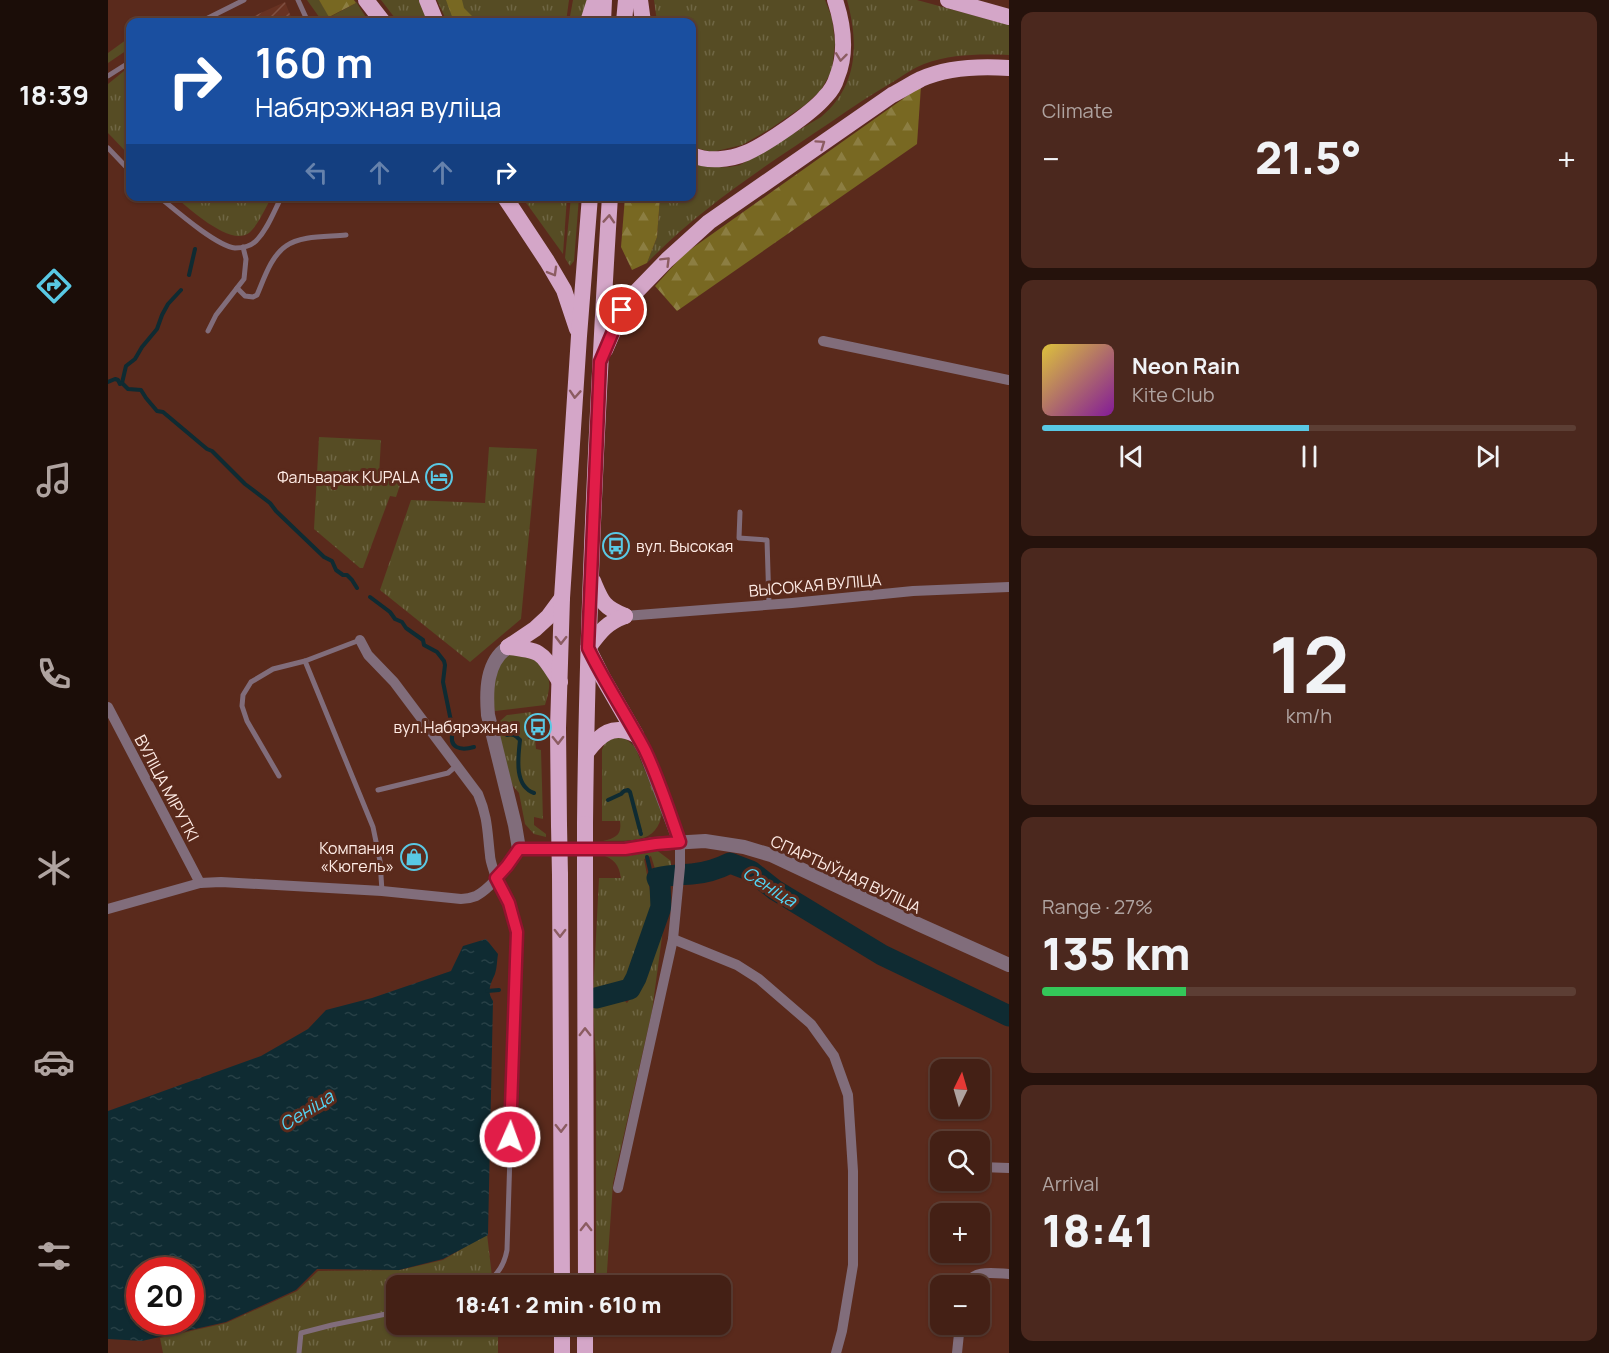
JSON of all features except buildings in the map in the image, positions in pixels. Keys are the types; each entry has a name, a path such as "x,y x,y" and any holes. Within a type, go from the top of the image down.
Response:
{"highway":[{"path":"366,0 380,18"},
{"path":"427,0 434,18"},
{"path":"589,18 595,0"},
{"path":"603,18 604,0"},
{"path":"624,18 626,0"},
{"path":"640,0 642,18"},
{"path":"696,157 730,158 746,153 806,115 825,97 837,78 842,59 843,35 835,0"},
{"path":"948,0 1009,17"},
{"path":"600,362 622,310 636,292 666,260 710,222 892,95 921,79 957,69 1009,68"},
{"path":"507,201 564,290 579,336"},
{"path":"562,1275 558,728 562,598 590,201"},
{"path":"586,1275 585,824 588,648 600,362 610,201"},
{"path":"591,578 603,604 612,611 625,616"},
{"path":"508,647 535,629 548,617 562,598"},
{"path":"588,648 612,621 625,616"},
{"path":"508,647 531,649 543,655 560,682"},
{"path":"588,648 636,735"},
{"path":"586,753 596,739 605,733 618,729 636,735"},
{"path":"562,1335 562,1353"},
{"path":"585,1335 585,1353"}],"street":[{"path":"824,341 1009,380"},
{"name":"ВЫСОКАЯ ВУЛІЦА","path":"625,616 913,591 1009,587"},
{"path":"360,640 368,655 394,682 478,794 484,809 490,857 496,878"},
{"path":"108,909 200,883 234,882 382,891 461,899 478,895 507,866 519,849 488,715 487,699 492,667 501,651 508,647"},
{"name":"ВУЛІЦА МІРУТКІ","path":"108,707 200,883"},
{"path":"618,1188 673,939 680,867 680,842 646,753 636,735"},
{"name":"СПАРТЫЎНАЯ ВУЛІЦА","path":"519,849 625,849 656,844 705,841 744,847 771,855 1009,964"},
{"path":"673,939 737,964 759,979 811,1024 834,1056 848,1095 852,1140 853,1265 836,1353"},
{"path":"990,1167 1009,1168"},
{"path":"974,1275 1009,1274"},
{"path":"957,1353 959,1335"}],"lane":[{"path":"208,18 244,0"},
{"path":"298,0 306,18"},
{"path":"366,0 371,18"},
{"path":"108,76 126,65"},
{"path":"108,148 126,167"},
{"path":"164,201 207,234 233,248 248,246 255,242 279,201"},
{"path":"237,288 245,296 252,297 257,294 271,266 287,245 300,240 346,235"},
{"path":"208,331 216,315 244,279 246,259 243,247"},
{"path":"740,512 739,538 767,540 769,605"},
{"path":"279,776 247,721 242,706 243,695 250,682 273,669 305,661 360,640"},
{"path":"305,661 373,827 380,861 382,891"},
{"path":"378,790 448,773 457,765"},
{"path":"496,878 509,903 517,932 507,1250 505,1260 496,1275"},
{"path":"300,1353 301,1333 386,1314"}],"shaded area":[{"path":"285,2 291,18 250,18"}],"green space":[{"path":"307,0 319,0 330,17 356,3 355,0 366,18 329,17 320,18"},
{"path":"319,0 354,0 356,3 329,17"},
{"path":"381,0 420,0 427,18 395,18"},
{"path":"437,0 569,0 567,18 445,18"},
{"path":"446,0 462,0 464,8 474,18 453,18"},
{"path":"573,0 593,0 586,18 570,18"},
{"path":"654,0 825,0 832,18 835,43 832,70 821,90 805,105 770,129 742,145 712,152 696,148 696,18 656,18"},
{"path":"847,0 917,0 1009,25 1009,55 955,56 913,69 735,188 690,223 647,263 657,237 660,201 696,201 696,161 721,167 740,165 821,117 833,105 849,78 854,48"},
{"path":"126,40 126,51 108,63 108,53"},
{"path":"126,71 126,152 108,133 108,84"},
{"path":"921,86 917,144 677,311 655,286 684,254"},
{"path":"180,201 270,201 253,229 241,236 221,231"},
{"path":"525,201 567,201 563,254"},
{"path":"571,201 579,201 574,261 570,266 565,258"},
{"path":"625,201 660,201 657,237 647,263 632,270 621,247"},
{"path":"319,437 381,440 379,475 401,482 396,497 390,496 363,568 360,568 314,529"},
{"path":"489,447 537,449 521,619 470,662 380,590 411,500 485,503"},
{"path":"511,653 532,653 546,672 549,688 545,705 495,711 493,695 495,679 500,665"},
{"path":"531,712 532,717 527,720 528,739 535,739 536,749 541,750 543,819 534,817 534,825 546,834 546,837 534,834 525,824 519,793 506,770 497,728 500,721 507,715"},
{"path":"618,737 625,738 635,747 662,812 659,823 649,835 632,840 603,841 615,837 620,830 620,821 602,821 602,750 604,744"},
{"path":"655,849 671,861 671,871 656,872 651,856 644,859 650,891 657,905 645,938 622,987 593,995 599,878 621,878 615,863 601,855"},
{"path":"669,885 652,1011 613,1183 607,1275 596,1275 596,1067 593,1003 619,996 627,1003 640,984 665,907 664,887"},
{"path":"487,1234 492,1275 386,1275 386,1335 498,1335 498,1353 163,1353 160,1338 173,1335 204,1335 204,1328 226,1323 297,1291 318,1271 400,1270 443,1260"}],"water":[{"path":"486,939 498,954 496,972 490,990 493,1001 488,1235 443,1259 399,1270 317,1269 296,1290 226,1322 204,1327 204,1257 126,1257 126,1335 169,1335 142,1341 108,1339 108,1111 261,1056 308,1029 326,1010 372,998 451,971 463,946"}],"waterway":[{"path":"189,275 195,249"},
{"path":"181,290 168,304 157,329 135,359 126,366 122,383 128,389 141,390 157,411 163,412 212,451 245,484 270,503 324,557 332,561 336,570 347,575 357,588"},
{"path":"108,382 115,379 120,384 122,383"},
{"path":"370,597 423,640 424,645 437,652 444,661 443,682 453,731 452,741 456,747 464,749 474,747"},
{"path":"507,735 516,736 520,740 518,763 520,778 523,784 534,793"},
{"path":"608,800 624,791 630,792 641,834"},
{"path":"647,857 651,874 657,878"},
{"name":"Сеніца","path":"596,998 630,989 636,978 661,907 660,884 657,878 702,873 730,863 751,871 775,890 882,955 1009,1016"},
{"name":"Сеніца","path":"487,991 499,990"}],"place":[{"name":"Фальварак KUPALA","path":"439,477"},
{"name":"вул. Высокая","path":"616,546"},
{"name":"вул.Набярэжная","path":"538,727"},
{"name":"Компания «Кюгель»","path":"414,857"}],"route":[{"path":"510,1137 517,932 509,903 496,878 519,849 609,850 680,842 646,753 588,648 600,362 622,310"}]}
